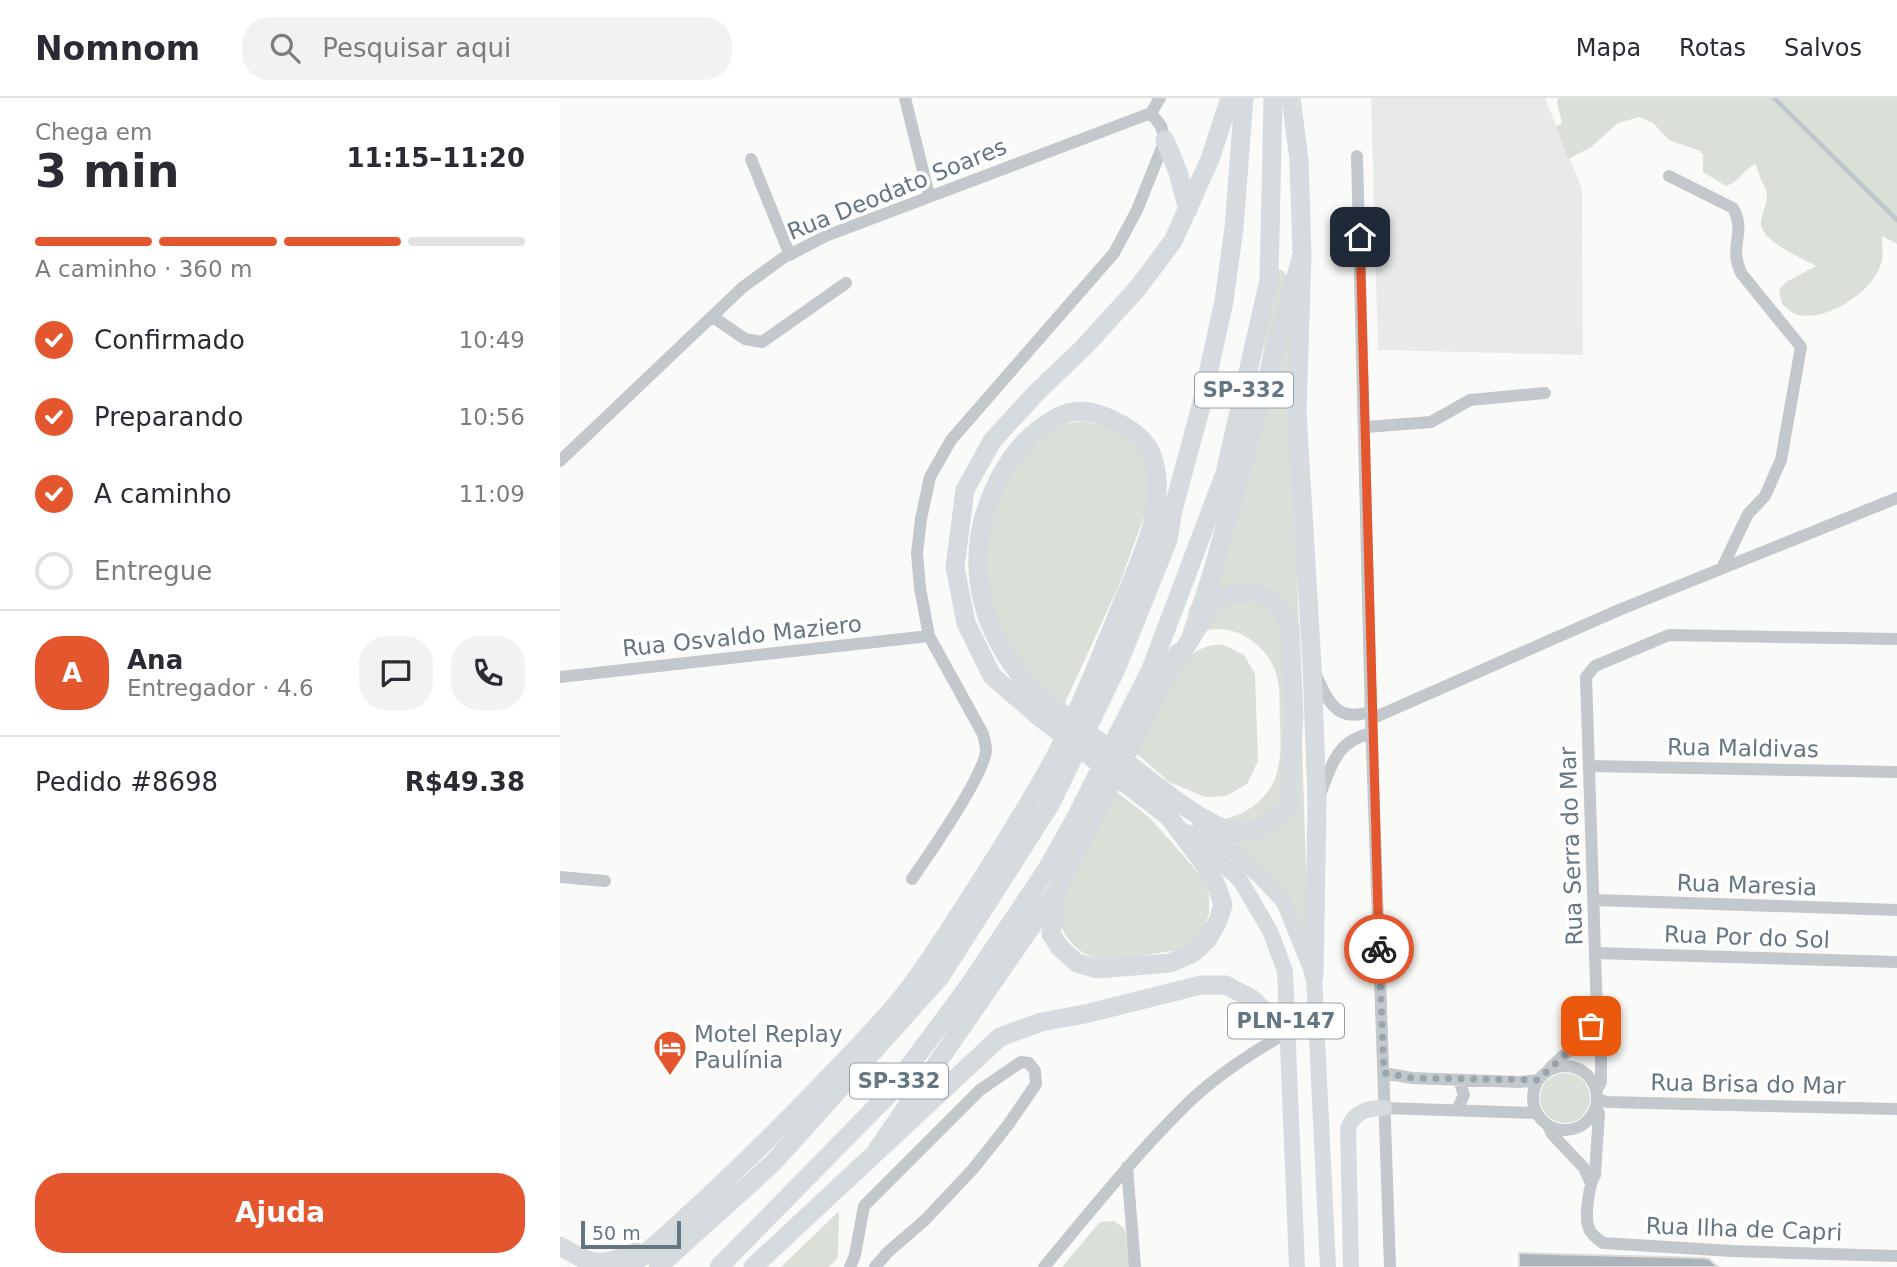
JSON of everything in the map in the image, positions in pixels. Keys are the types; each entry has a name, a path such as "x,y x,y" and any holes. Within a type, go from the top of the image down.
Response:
{"highway":[{"path":"1058,888 1051,934 1060,948 1077,962 1098,969 1170,963 1192,953 1208,939 1223,905 1208,869 1147,790 1040,707 992,676 966,623 955,567 965,490 992,440 1137,289 1173,241 1210,159 1230,98"},
{"name":"SP-332","path":"658,1267 773,1163 940,977 1050,805 1116,669 1168,540 1224,301 1234,228 1244,98"},
{"name":"SP-332","path":"719,1267 887,1096 968,987 1054,857 1151,669 1225,473 1269,280 1273,98"},
{"path":"1291,98 1299,160 1302,255 1297,412 1317,802 1314,976"},
{"path":"1165,139 1178,172 1188,210"},
{"path":"877,1150 1058,888 1203,602 1302,255"},
{"path":"630,1267 687,1218 794,1114 906,992 980,881 1056,754 1094,672 1131,581 1149,533 1156,499 1156,465 1149,447 1136,433 1097,412 1074,410 1054,419 1028,438 1005,465 985,506 978,542 978,582 987,618 1001,647 1040,707"},
{"path":"1147,790 1168,796 1219,826 1243,832 1271,824 1289,805 1294,714 1290,625 1282,611 1271,600 1254,592 1230,594 1214,601 1180,656 1172,664"},
{"path":"753,1267 1000,1037 1041,1021 1085,1014 1201,985 1226,985 1252,999 1286,1033"},
{"path":"560,1246 598,1267 619,1264 687,1218"}],"main road":[{"path":"1168,796 1230,847 1284,902 1314,976"},
{"name":"PLN-147","path":"1169,817 1240,880 1270,931 1285,971 1297,1267"},
{"name":"PLN-147","path":"1314,976 1328,1267"},
{"path":"1351,1267 1348,1128 1367,1108 1384,1108"}],"street":[{"path":"905,98 929,195"},
{"path":"912,879 937,843 970,786 986,750 983,734 929,636 917,553 930,477 951,440 1114,253 1137,210 1165,139 1161,127 1151,113 1160,98"},
{"name":"Rua Deodato Soares","path":"560,461 743,287 790,255 826,236 929,195 1151,113"},
{"path":"1357,156 1366,427 1371,715 1390,1267"},
{"path":"751,159 790,255"},
{"path":"1669,176 1733,208 1740,226 1735,259 1741,273 1801,347 1781,460 1765,496 1748,514 1722,568"},
{"path":"713,317 746,339 762,342 846,283"},
{"path":"1366,427 1431,422 1470,400 1545,393"},
{"path":"1312,665 1326,698 1333,706 1342,713 1371,715 1619,610 1897,498"},
{"name":"Rua Serra do Mar","path":"1592,1234 1587,1224 1590,1181 1595,1175 1599,1113 1597,1099 1601,1082 1601,1021 1597,1014 1586,677 1595,666 1669,635 1897,639"},
{"name":"Rua Osvaldo Maziero","path":"560,677 929,636"},
{"path":"1317,802 1341,750 1357,736 1372,733"},
{"name":"Rua Maldivas","path":"1589,766 1897,772"},
{"path":"560,877 605,881"},
{"name":"Rua Maresia","path":"1595,900 1897,910"},
{"name":"Rua Por do Sol","path":"1595,953 1897,962"},
{"path":"1590,1181 1584,1168 1536,1113 1532,1096 1538,1080 1586,1035 1597,1014"},
{"path":"1044,1267 1127,1167 1187,1103 1250,1053 1286,1033"},
{"path":"850,1267 855,1255 864,1206 980,1090 1021,1062 1029,1063 1035,1070 1036,1084 1008,1125 964,1179 875,1267"},
{"path":"1548,1125 1563,1130 1587,1122 1597,1099 1594,1083 1582,1071 1566,1066 1550,1069"},
{"path":"1384,1073 1412,1078 1538,1080"},
{"path":"1457,1110 1464,1095 1459,1080"},
{"name":"Rua Brisa do Mar","path":"1597,1099 1607,1102 1897,1109"},
{"path":"1384,1108 1536,1113"},
{"path":"1127,1167 1135,1267"},
{"name":"Rua Ilha de Capri","path":"1592,1234 1609,1245 1897,1256"},
{"path":"1731,1267 1732,1251"}],"shaded area":[{"path":"1371,98 1545,98 1582,189 1583,355 1378,350"},
{"path":"1559,98 1897,98 1897,244 1882,236 1881,264 1876,275 1858,295 1833,310 1820,314 1795,314 1782,304 1779,290 1786,282 1816,266 1782,248 1762,229 1767,195 1756,164 1726,186 1703,172 1703,155 1700,151 1669,140 1653,123 1639,117 1618,123 1591,147 1568,159 1556,127 1562,123 1557,102"},
{"path":"1277,270 1282,270 1288,276 1308,937 1295,916 1227,837 1226,819 1240,814 1258,802 1272,785 1278,770 1281,745 1279,691 1272,663 1250,639 1230,630 1209,630 1179,643 1233,480 1257,389"},
{"path":"1081,421 1104,425 1133,442 1145,460 1153,492 1119,585 1065,703 1036,682 1012,653 990,603 985,547 999,493 1025,453 1058,425"},
{"path":"1224,645 1244,655 1255,674 1258,761 1247,784 1226,796 1205,797 1169,782 1135,752 1157,701 1178,667 1191,655 1206,647"},
{"path":"1113,789 1150,818 1203,878 1209,895 1209,914 1203,931 1184,949 1108,961 1097,959 1080,950 1067,938 1063,930 1056,910"},
{"path":"1565,1073 1583,1080 1590,1098 1583,1116 1565,1123 1547,1116 1540,1098 1547,1080"},
{"path":"839,1211 838,1258 828,1267 781,1267"},
{"path":"1114,1221 1125,1229 1130,1267 1062,1267 1100,1222"}],"building":[{"path":"1519,1253 1703,1258 1709,1259 1718,1267 1519,1267"}],"waterway":[{"path":"1774,98 1897,220"}],"way so far":[{"path":"1379,949 1384,1073 1412,1078 1520,1082 1538,1080 1586,1035 1591,1026"}],"place":[{"name":"Motel Replay Paulínia","path":"670,1077"}],"route":[{"path":"1360,237 1379,949"}]}
